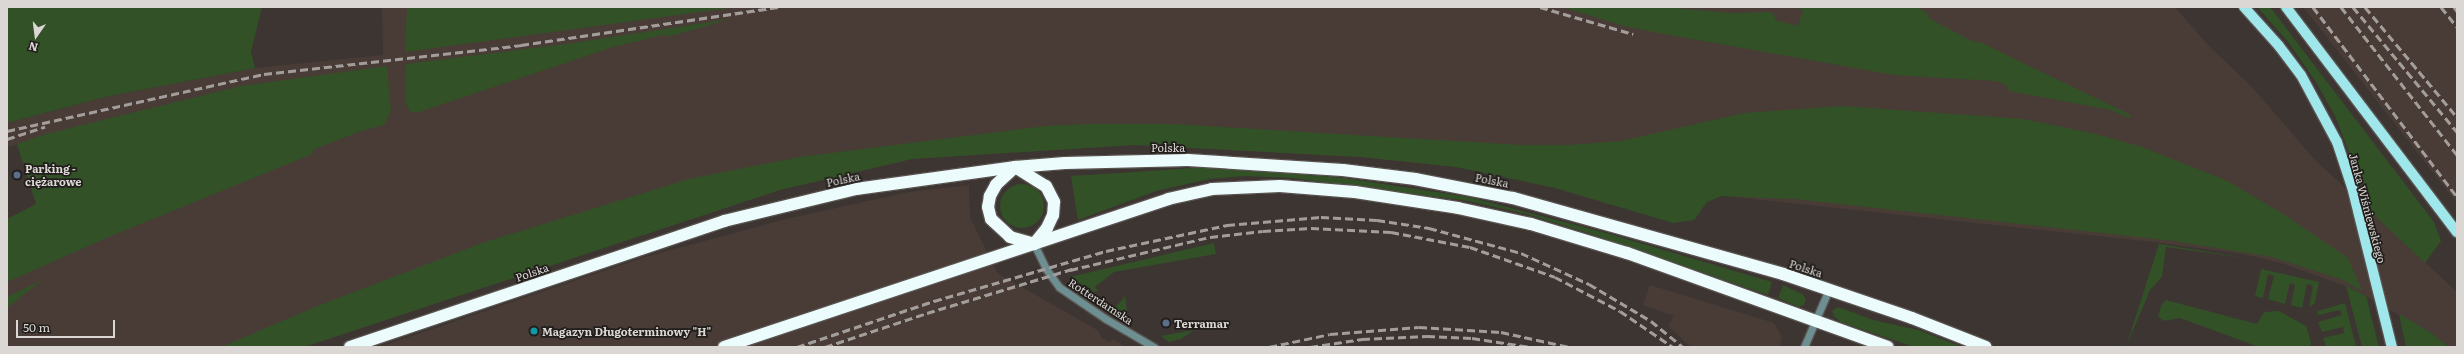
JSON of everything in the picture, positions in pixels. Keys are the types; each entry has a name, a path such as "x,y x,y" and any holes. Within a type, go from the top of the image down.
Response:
{"highway":[{"name":"Polska","path":"350,347 724,221 856,189 1015,167 1065,163 1188,160 1343,170 1415,179 1520,200 1829,289 1986,347"},
{"path":"1015,167 1046,186 1054,202 1053,216 1047,228 1034,244 1010,237 998,228 990,213 990,196 996,185 1015,167"},
{"path":"724,347 1168,199 1212,189 1280,186 1355,192 1458,208 1568,234 1888,347"}],"main road":[{"name":"Janka Wiśniewskiego","path":"2244,7 2290,59 2310,90 2336,142 2352,187 2392,347"},
{"path":"2286,7 2457,232"}],"street":[{"name":"Rotterdamska","path":"1034,244 1046,269 1059,287 1106,320 1154,347"},
{"path":"1804,347 1829,289"}],"shaded area":[{"path":"382,7 2175,7 2208,45 2252,87 2314,159 2457,292 2457,347 2449,347 2430,332 2353,289 2282,263 2243,254 2154,242 1361,157 1135,145 912,159 780,190 304,347 7,347 7,221 38,205 19,144 7,147 7,123 105,97 255,68 383,55"},
{"path":"2303,7 2457,7 2457,203"},
{"path":"969,185 970,217 997,273 1099,331 1101,337 1108,342 1114,340 1126,347 379,347 645,257 786,219 909,192"},
{"path":"1650,285 1774,323 1782,336 1780,347 1691,347 1668,326 1674,316 1643,305"}],"green space":[{"path":"7,7 262,7 251,52 255,68 105,97 7,123"},
{"path":"407,7 737,7 405,52"},
{"path":"1562,7 1661,7 1731,13 1769,12 1774,14 1775,20 1798,26 1803,10 1791,7 1916,7 1926,12 1930,19 1972,41 1982,43 2131,115 2129,118 2111,110 2009,91 2006,85 1996,81 1894,75 1624,26"},
{"path":"2261,7 2270,7 2434,222 2441,241 2425,263 2373,214 2335,116 2316,82 2289,43 2259,9"},
{"path":"731,19 671,36 663,35 613,47 419,112 411,112 405,103 406,64 566,44"},
{"path":"387,66 391,111 384,125 361,131 315,149 310,155 111,236 7,282 7,219 36,204 17,144 50,133 241,86"},
{"path":"1842,106 2023,119 2096,134 2142,147 2225,180 2282,213 2348,258 2362,291 2343,280 2272,257 2174,241 1795,199 1722,196 1707,202 1694,220 1673,223 1555,188 1456,167 1361,157 1134,145 912,159 780,190 304,347 221,347 320,305 485,242 689,179 799,157 1046,126 1087,124 1172,124 1522,145 1568,145 1621,141 1744,113"},
{"path":"1210,167 1344,178 1469,197 1606,233 1772,282 1768,295 1591,234 1526,214 1468,201 1292,178 1246,176 1209,179 1156,191 1078,220 1071,176"},
{"path":"1018,184 1026,184 1038,190 1044,202 1044,210 1038,222 1026,228 1018,228 1006,222 1000,210 1000,202 1006,190"},
{"path":"1214,243 1216,254 1114,272 1095,287 1098,291 1094,292 1070,277"},
{"path":"2159,244 2253,259 2166,247 2162,277 2150,290 2126,347"},
{"path":"2261,269 2319,282 2315,303 2309,307 2313,286 2307,284 2302,308 2291,305 2295,285 2290,283 2285,304 2268,299 2274,276 2268,274 2263,298 2255,296"},
{"path":"42,280 7,308 7,297"},
{"path":"1783,285 1802,294 1806,299 1804,305 1799,307 1778,298"},
{"path":"2346,286 2366,296 2379,347 2362,347"},
{"path":"1125,296 1128,318 1115,308"},
{"path":"2166,300 2257,324 2264,312 2279,311 2306,326 2311,342 2310,347 2259,347 2180,318 2164,321 2158,317 2161,306"},
{"path":"2345,303 2356,347 2326,347 2323,338 2344,333 2343,327 2322,332 2318,322 2342,315 2340,310 2318,315 2318,311"},
{"path":"1838,307 1873,320 1918,330 1962,347 1914,347 1841,322 1834,316 1832,311"},
{"path":"2399,314 2430,332 2449,347 2406,347"},
{"path":"1194,330 1181,339 1169,342 1161,336"}],"railway":[{"path":"7,131 264,74 521,45 778,7"},
{"path":"1540,7 1633,34"},
{"path":"2313,7 2457,197"},
{"path":"2341,7 2457,155"},
{"path":"2353,7 2457,132"},
{"path":"2365,7 2457,117"},
{"path":"2441,7 2457,27"},
{"path":"2454,7 2457,11"},
{"path":"7,139 45,127"},
{"path":"797,347 934,301 1106,251 1227,225 1321,217 1377,220 1429,228 1521,253 1589,284 1651,321 1683,347"},
{"path":"1070,270 1210,237 1263,231 1311,228 1391,232 1470,247 1555,277 1620,311 1673,347"},
{"path":"825,347 927,313 1075,268"},
{"path":"1269,347 1330,334 1419,327 1501,332 1569,347"},
{"path":"1310,347 1362,339 1427,336 1472,338 1530,347"},
{"path":"1400,347 1411,347"}],"place":[{"name":"Parking - ciężarowe","path":"17,175"},
{"name":"Terramar","path":"1166,323"},
{"name":"Magazyn Długoterminowy \"H\"","path":"534,331"}]}
